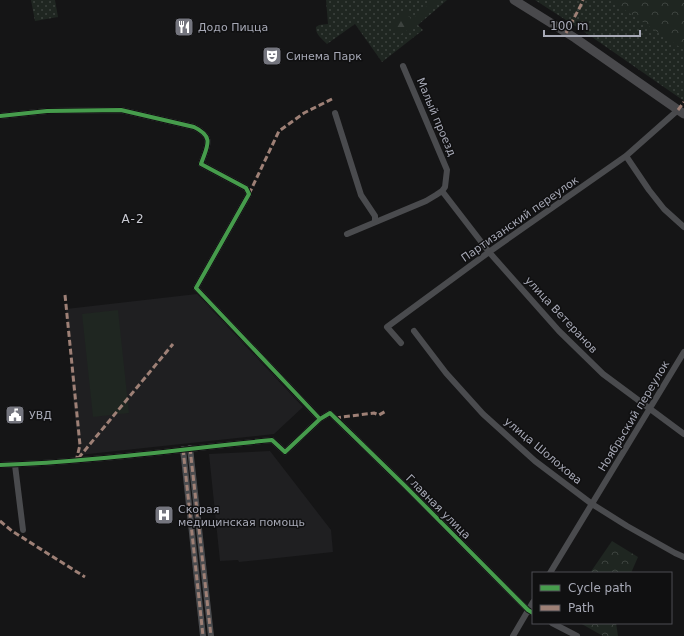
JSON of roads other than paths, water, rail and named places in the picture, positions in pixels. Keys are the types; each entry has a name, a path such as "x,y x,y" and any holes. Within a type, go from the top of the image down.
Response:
{"street":[{"path":"514,0 575,38 681,112"},
{"name":"Малый проезд","path":"403,66 447,170 446,183 442,191"},
{"path":"0,116 47,111 121,110 194,128 203,132 207,138 208,144 201,164 246,188 249,194 196,288 320,419 285,452 272,440 82,460 0,465"},
{"name":"Партизанский переулок","path":"401,343 387,327 489,252 626,156 681,112"},
{"path":"335,113 361,195 375,216 375,222"},
{"path":"626,156 664,209 684,227"},
{"path":"347,234 426,201 442,191"},
{"name":"улица Ветеранов","path":"442,191 489,252 559,331 603,374 684,434"},
{"name":"улица Шолохова","path":"414,331 446,373 483,414 535,461 592,504 632,529 684,557"},
{"name":"Ноябрьский переулок","path":"551,572 684,352"},
{"name":"Главная улица","path":"320,419 330,412 530,612"},
{"path":"190,448 211,636"},
{"path":"183,449 203,636"},
{"path":"15,464 23,530"},
{"path":"513,636 530,612"},
{"path":"554,624 577,636"}],"place":[{"name":"Додо Пицца","path":"184,27"},
{"name":"Синема Парк","path":"272,56"},
{"name":"УВД","path":"15,415"},
{"name":"Скорая медицинская помощь","path":"164,515"}],"district":[{"name":"А-2","path":"133,219"}]}
